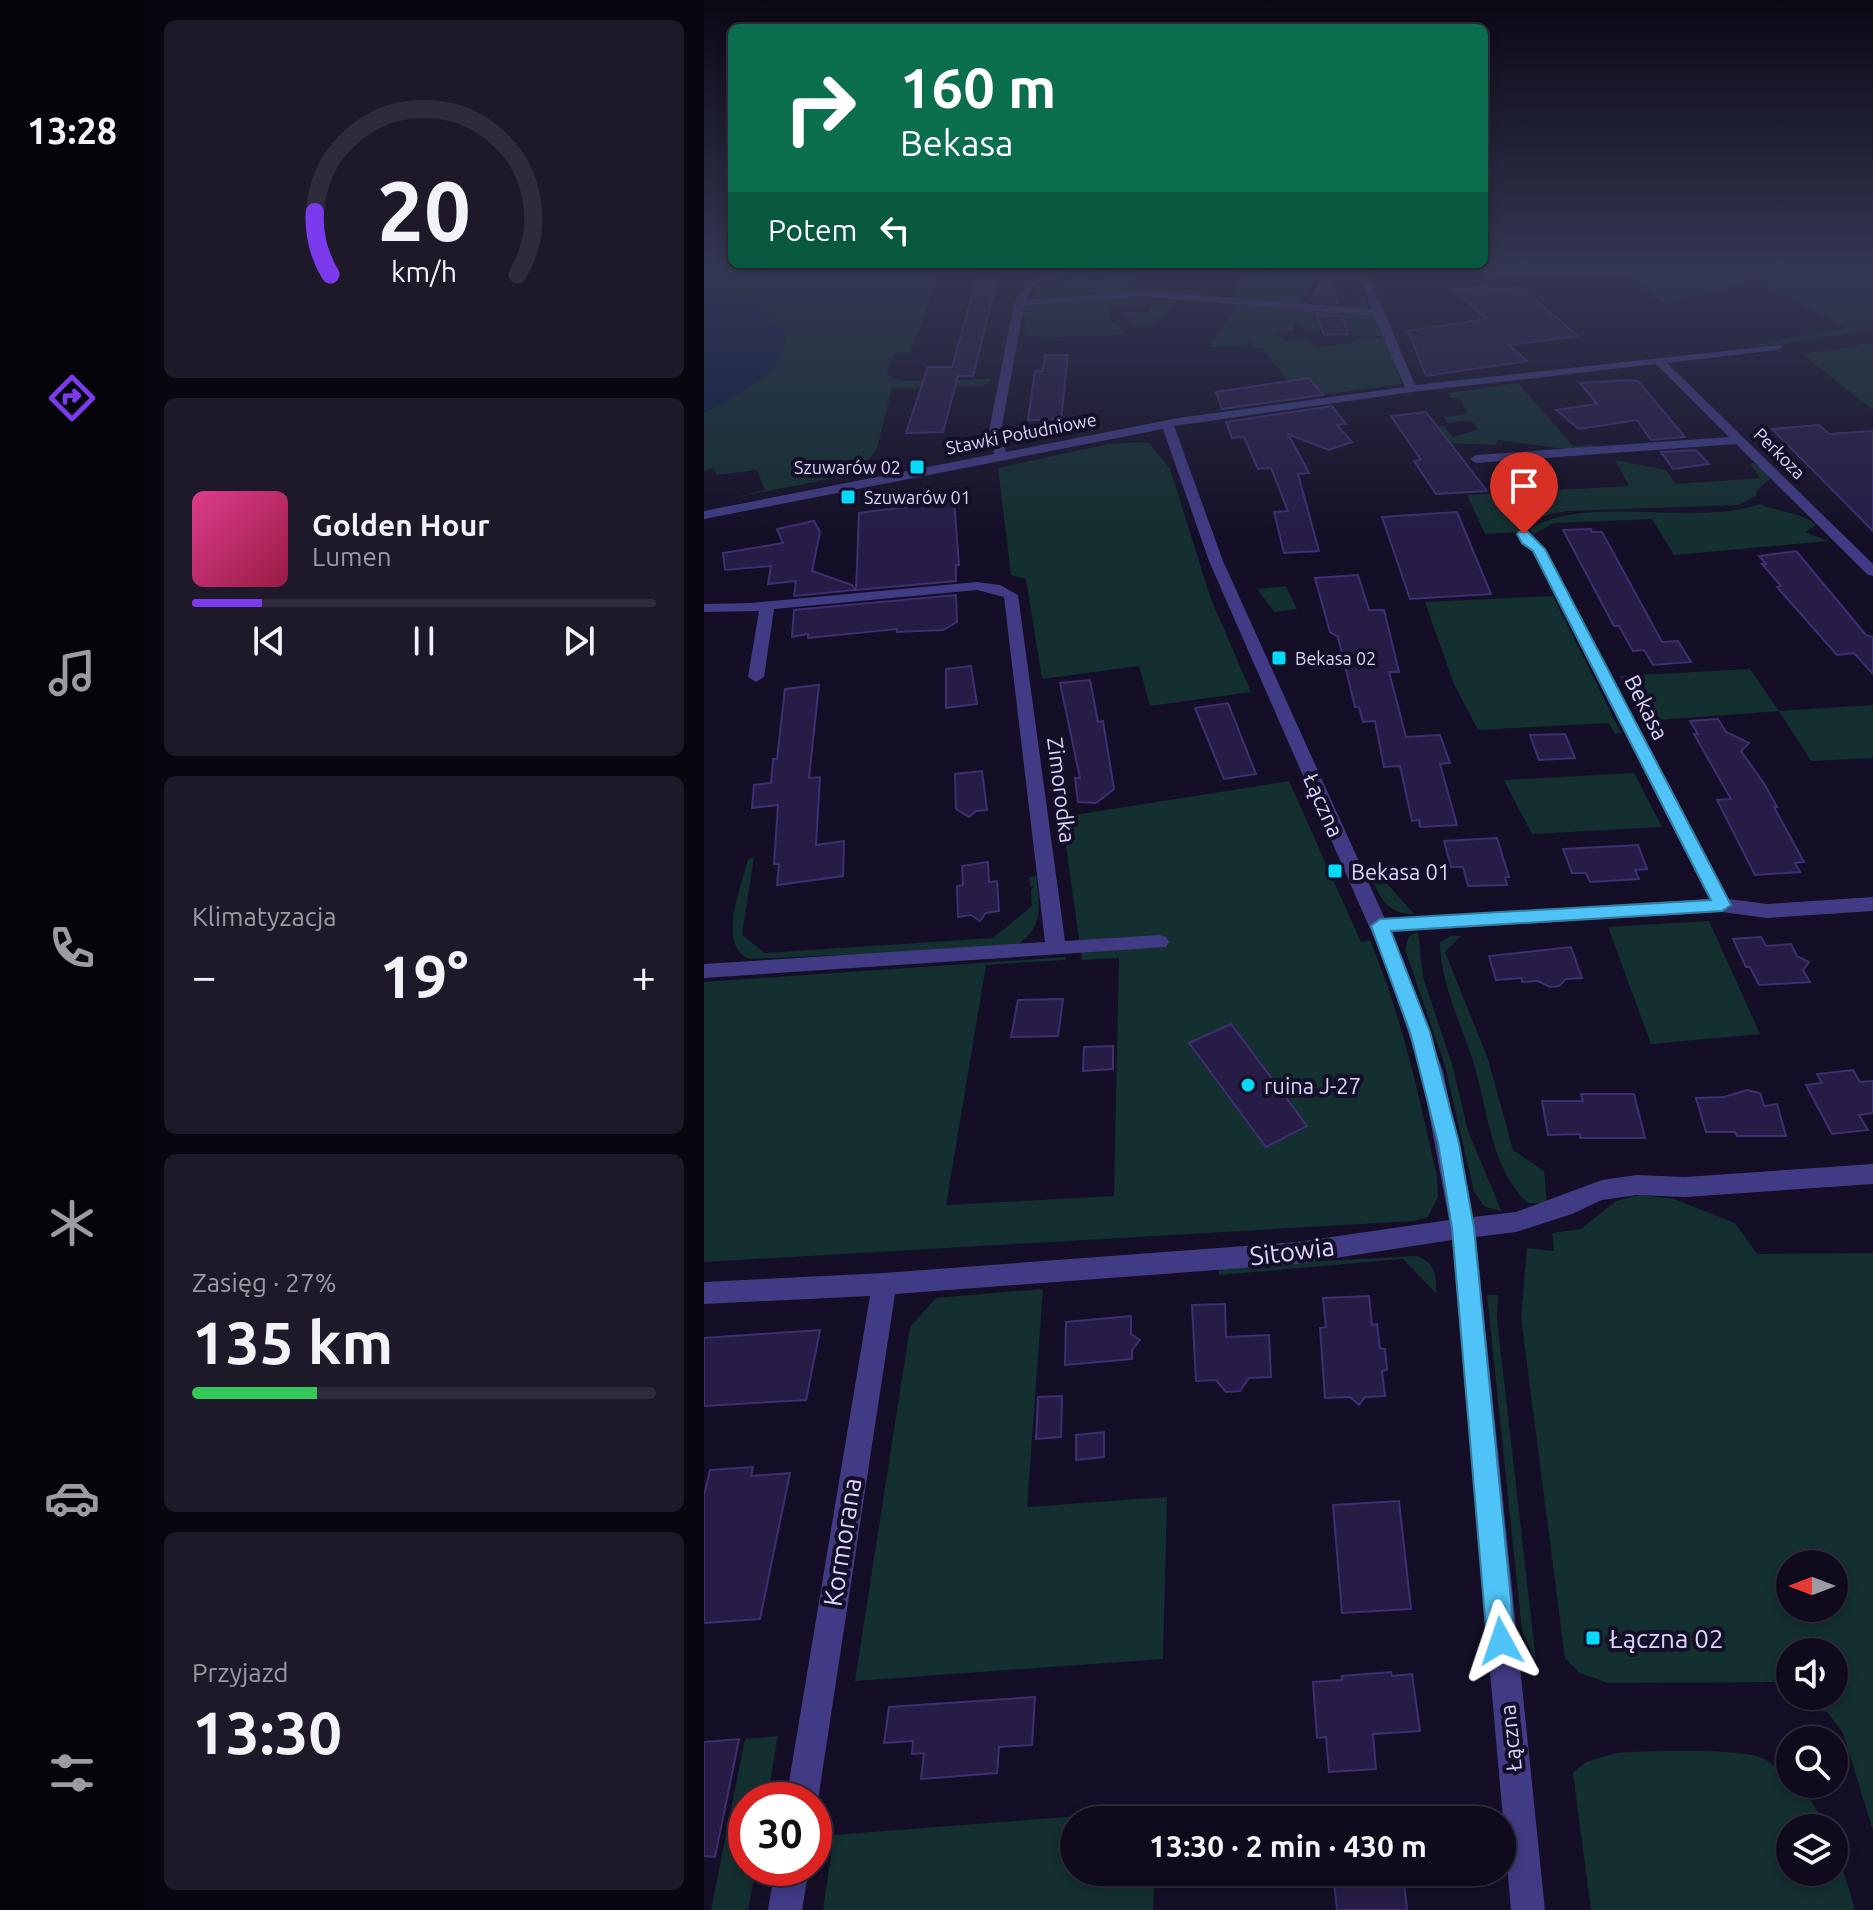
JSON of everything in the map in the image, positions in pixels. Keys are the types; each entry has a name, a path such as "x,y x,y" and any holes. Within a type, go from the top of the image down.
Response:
{"street":[{"path":"1000,455 995,431 1011,358"},
{"path":"1397,358 1412,389"},
{"name":"Stawki Południowe","path":"704,515 1167,424 1412,389 1690,358"},
{"name":"Perkoza","path":"1660,362 1873,572"},
{"name":"Łączna","path":"1167,424 1222,575 1380,926 1408,995 1432,1071 1463,1228 1528,1910"},
{"path":"1476,459 1742,440"},
{"name":"Bekasa","path":"1524,534 1527,541 1538,549 1722,905"},
{"name":"Zimorodka","path":"704,608 977,586 1000,589 1011,595 1056,949"},
{"path":"756,677 767,605"},
{"path":"1380,926 1722,905 1767,911 1873,904"},
{"path":"704,971 1159,942"},
{"name":"Sitowia","path":"704,1293 884,1284 1297,1253 1531,1219 1582,1197 1637,1185 1685,1187 1873,1174"},
{"name":"Kormorana","path":"805,1782 884,1284"},
{"path":"785,1910 789,1886"}],"green space":[{"path":"892,358 888,375 899,381 992,379 982,386 892,388 877,448 860,473 732,498 765,490 757,470 716,475 714,468 704,471 704,413 749,387 778,360"},
{"path":"1270,358 1392,358 1402,384 1301,398"},
{"path":"1807,358 1873,358 1873,410"},
{"path":"1518,383 1573,446 1596,447 1564,449 1498,440 1495,445 1444,443 1433,426 1444,426 1452,437 1478,430 1471,420 1447,423 1444,417 1468,414 1461,399 1448,393"},
{"path":"1149,443 1170,469 1211,599 1251,692 1150,706 1139,666 1042,679 1026,579 1011,575 998,468 1109,444"},
{"path":"1615,460 1666,470 1676,484 1760,478 1750,464 1754,463 1772,477 1756,491 1756,496 1738,505 1567,511 1535,519 1520,532 1485,534 1467,495 1629,486"},
{"path":"1760,504 1810,520 1816,525 1805,532 1829,541 1674,555 1652,519 1554,523 1532,535 1531,528 1554,518 1581,513 1705,513"},
{"path":"1286,586 1297,609 1274,612 1257,589"},
{"path":"1553,596 1621,733 1615,734 1609,723 1478,730 1454,684 1425,602"},
{"path":"1750,669 1779,711 1644,721 1620,676"},
{"path":"1873,705 1873,758 1811,761 1779,711"},
{"path":"1634,773 1662,827 1532,834 1504,780"},
{"path":"1289,781 1361,942 1370,940 1401,1027 1437,1177 1438,1197 1428,1217 1414,1221 704,1262 704,982 1066,957 1065,960 986,965 946,1205 1114,1196 1119,958 1082,960 1062,817"},
{"path":"754,857 742,935 765,953 993,938 1032,906 1031,890 1034,886 1030,886 1029,877 1036,876 1038,916 1031,933 1014,947 749,959 739,952 733,928 748,859"},
{"path":"1375,870 1414,914 1396,911 1385,902 1369,873"},
{"path":"1709,921 1760,1034 1651,1044 1608,927"},
{"path":"1418,932 1423,977 1452,1064 1468,1131 1502,1212 1484,1206 1474,1192 1445,1066 1405,949 1409,936"},
{"path":"1451,936 1461,936 1445,952 1488,1059 1513,1150 1544,1171 1547,1203 1528,1203 1516,1190 1498,1156 1473,1061 1444,973 1440,942"},
{"path":"1640,1195 1674,1199 1735,1223 1757,1254 1873,1253 1873,1831 1848,1749 1848,1726 1838,1726 1828,1713 1821,1710 1848,1710 1848,1638 1776,1638 1776,1682 1608,1683 1580,1673 1565,1658 1521,1317 1527,1248 1554,1251 1552,1233 1581,1229 1616,1201"},
{"path":"1417,1256 1434,1270 1436,1293 1403,1259 1219,1275 1219,1266"},
{"path":"1043,1289 1027,1507 1167,1497 1163,1659 855,1681 910,1327 936,1298"},
{"path":"1487,1295 1498,1295 1497,1319 1536,1661 1522,1631"},
{"path":"778,1736 770,1782 736,1782 745,1739"},
{"path":"1689,1751 1746,1754 1771,1763 1776,1767 1776,1798 1809,1798 1819,1814 1776,1814 1776,1886 1848,1886 1855,1910 1591,1910 1573,1773 1586,1762 1616,1753"},
{"path":"1060,1818 1060,1886 1154,1886 1153,1910 823,1910 827,1886 832,1886 834,1835"},
{"path":"728,1824 728,1886 753,1886 748,1910 711,1910"}],"water":[{"path":"704,358 779,358 761,378 704,413"}],"building":[{"path":"954,358 977,358 973,376 958,376 943,432 906,433 928,367 952,367"},
{"path":"1045,358 1068,358 1061,420 1028,420 1035,371 1043,371"},
{"path":"1419,358 1524,358 1527,361 1426,376"},
{"path":"1309,378 1323,395 1222,409 1216,392"},
{"path":"1638,381 1685,437 1651,440 1637,420 1579,429 1556,410 1597,404 1580,383"},
{"path":"1332,406 1346,424 1337,425 1352,442 1329,450 1288,434 1309,473 1298,474 1319,551 1284,553 1274,512 1288,511 1271,468 1258,469 1244,437 1232,438 1226,422"},
{"path":"1426,412 1487,491 1436,494 1414,461 1421,460 1391,416"},
{"path":"1819,425 1829,434 1873,431 1873,531 1772,429"},
{"path":"1696,450 1709,464 1673,469 1661,452"},
{"path":"954,501 959,565 956,565 956,581 856,590 859,513"},
{"path":"1457,512 1491,594 1410,599 1382,517"},
{"path":"814,521 820,532 812,571 852,585 855,590 794,596 796,581 768,584 771,566 725,570 723,553 783,543 777,529"},
{"path":"1591,529 1592,532 1602,532 1662,642 1678,641 1691,662 1653,665 1644,650 1633,651 1619,626 1614,626 1563,530"},
{"path":"1796,551 1866,635 1873,637 1873,674 1854,653 1837,655 1777,587 1781,586 1759,556"},
{"path":"1358,575 1369,610 1384,610 1399,672 1389,672 1406,737 1440,735 1450,763 1440,764 1457,825 1420,827 1419,820 1412,821 1400,766 1384,767 1375,721 1363,722 1359,707 1355,707 1338,637 1330,632 1315,578"},
{"path":"956,595 957,622 943,630 897,632 897,629 792,637 794,610"},
{"path":"971,666 977,704 946,708 946,669"},
{"path":"1090,680 1098,722 1103,721 1114,789 1096,803 1078,802 1075,778 1080,778 1060,683"},
{"path":"819,685 809,778 820,777 816,845 844,841 843,876 777,885 779,864 774,864 778,805 752,808 754,785 771,783 785,689"},
{"path":"1228,703 1256,774 1224,779 1195,708"},
{"path":"1718,719 1726,732 1749,743 1741,751 1765,785 1804,862 1795,863 1800,872 1755,875 1717,800 1731,799 1694,734 1698,734 1690,721"},
{"path":"1565,734 1575,758 1539,760 1530,735"},
{"path":"982,771 987,810 976,811 969,817 956,809 955,774"},
{"path":"1497,838 1509,877 1505,877 1507,885 1468,886 1463,867 1451,867 1444,841"},
{"path":"1638,845 1647,869 1635,870 1639,879 1590,882 1586,873 1572,873 1563,849"},
{"path":"988,862 989,882 997,881 999,911 986,913 980,921 971,915 958,917 957,886 963,885 962,866"},
{"path":"1761,937 1766,946 1791,944 1797,956 1809,962 1803,970 1810,982 1759,985 1750,967 1746,967 1733,939"},
{"path":"1571,947 1582,978 1566,979 1559,986 1550,987 1538,981 1522,982 1522,978 1496,980 1489,956"},
{"path":"1063,999 1058,1036 1011,1037 1018,1000"},
{"name":"ruina J-27","path":"1231,1024 1307,1126 1266,1147 1189,1043"},
{"path":"1113,1046 1113,1069 1083,1071 1084,1047"},
{"path":"1853,1070 1860,1082 1873,1081 1873,1113 1859,1115 1868,1130 1832,1134 1806,1085 1822,1083 1817,1074"},
{"path":"1747,1090 1760,1093 1764,1106 1777,1104 1786,1136 1737,1136 1735,1132 1706,1132 1696,1098 1724,1097"},
{"path":"1581,1094 1634,1094 1645,1138 1548,1135 1542,1101 1583,1101"},
{"path":"1369,1296 1372,1325 1377,1324 1380,1348 1385,1349 1387,1370 1382,1371 1385,1396 1365,1397 1359,1405 1350,1397 1325,1398 1320,1328 1326,1327 1323,1298"},
{"path":"1225,1304 1226,1337 1269,1335 1271,1377 1249,1378 1240,1391 1226,1392 1216,1380 1196,1381 1192,1305"},
{"path":"1131,1316 1131,1334 1140,1340 1132,1350 1132,1359 1065,1365 1066,1322"},
{"path":"820,1330 806,1400 704,1406 704,1338"},
{"path":"1062,1396 1061,1437 1036,1439 1038,1397"},
{"path":"1104,1432 1104,1457 1076,1460 1076,1435"},
{"path":"753,1467 751,1476 790,1473 760,1619 704,1623 704,1496 710,1470"},
{"path":"1399,1501 1411,1609 1342,1613 1333,1505"},
{"path":"1391,1672 1392,1676 1412,1674 1420,1731 1373,1734 1376,1769 1329,1772 1326,1737 1317,1738 1313,1682"},
{"path":"1035,1697 1032,1745 999,1747 997,1773 921,1779 924,1753 912,1754 913,1741 884,1743 889,1707"},
{"path":"739,1739 715,1857 704,1856 704,1742"},
{"path":"1334,1886 1404,1886 1407,1910 1337,1910"}],"place":[{"name":"Szuwarów 02","path":"917,467"},
{"name":"Szuwarów 01","path":"848,497"},
{"name":"Bekasa 02","path":"1279,658"},
{"name":"Bekasa 01","path":"1335,871"},
{"name":"ruina J-27","path":"1248,1085"},
{"name":"Łączna 02","path":"1593,1638"}],"route":[{"path":"1501,1641 1463,1228 1449,1143 1420,1032 1380,926 1722,905 1538,549 1527,541 1524,534"}]}
